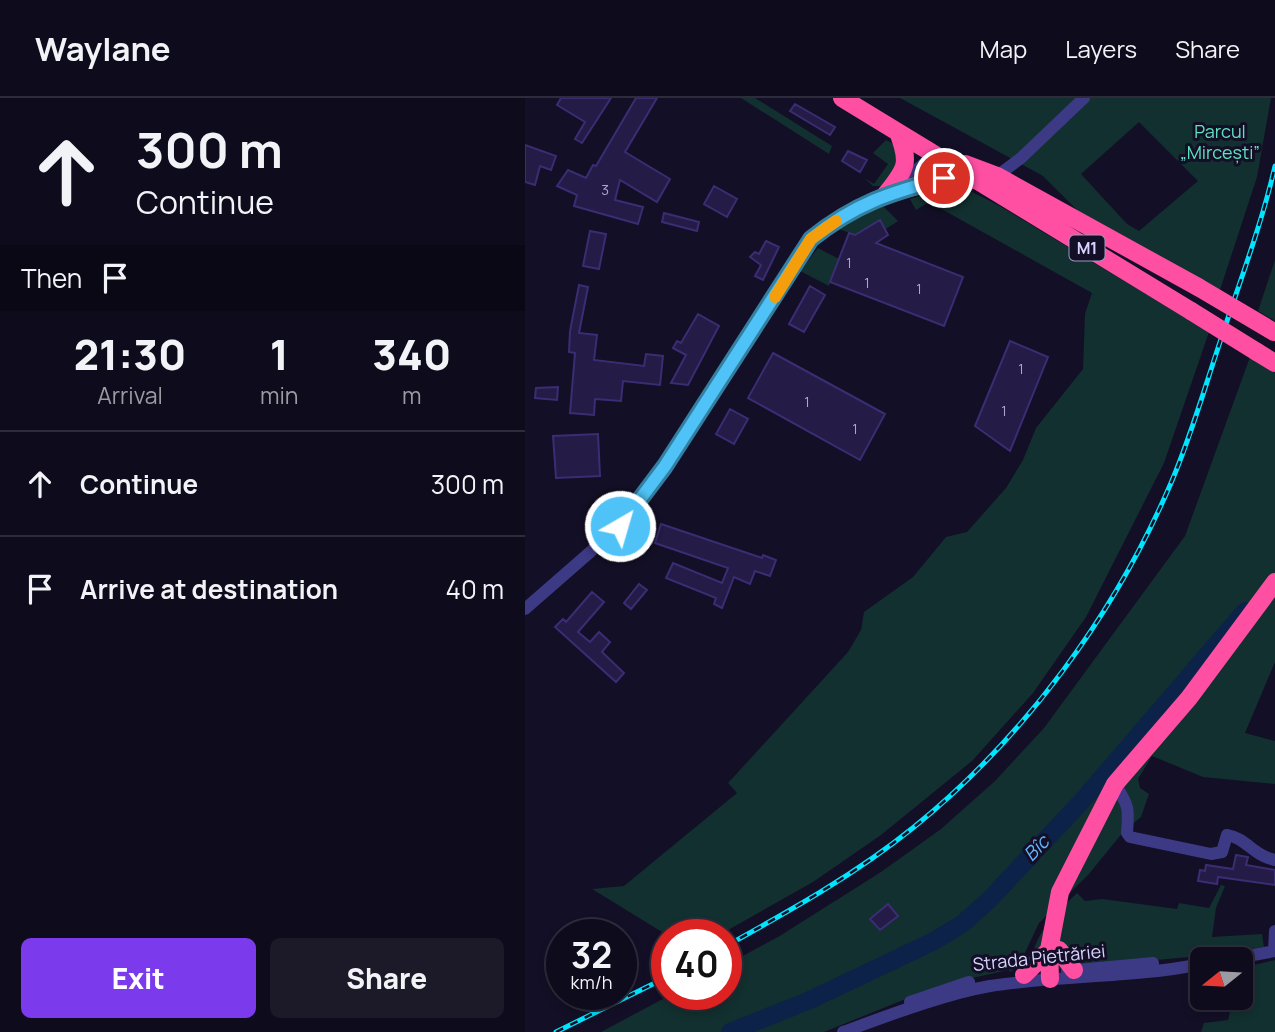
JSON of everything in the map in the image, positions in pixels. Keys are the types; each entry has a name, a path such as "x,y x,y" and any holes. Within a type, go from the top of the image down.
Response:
{"highway":[{"name":"M1","path":"842,98 1275,363"},
{"path":"886,194 906,165 907,155 898,132"},
{"name":"M1","path":"935,153 997,176 1275,332"},
{"path":"886,194 944,178 979,181"},
{"path":"1058,974 1054,950 1059,897 1068,872 1115,784 1189,698 1275,582"},
{"path":"1054,950 1058,974"},
{"path":"1024,975 1054,950"}],"street":[{"path":"997,176 1021,158 1084,98"},
{"path":"525,609 620,526 643,496 811,239 848,213 886,194 910,177 935,153"},
{"path":"1115,784 1125,799 1130,815 1127,833 1130,837 1211,854 1222,852 1227,835 1237,837 1260,857 1275,860"},
{"path":"1253,955 1275,951 1275,931"},
{"name":"Strada Pietrăriei","path":"886,1016 912,1001 963,983 1024,975 1190,964"},
{"name":"Strada Pietrăriei","path":"843,1032 963,992 1058,974"}],"green space":[{"path":"741,98 755,98 832,146 829,154"},
{"name":"Parcul „Mircești”","path":"900,98 1271,98 1257,177 1219,293 1088,221 1043,176","holes":["1139,122 1198,181 1139,231 1127,224 1081,174"]},
{"path":"886,140 898,146 902,160 883,186 873,186 864,178 874,184 888,164 873,153"},
{"path":"942,189 970,191 998,205 1209,332 1164,463 1086,617 1033,693 972,761 881,835 813,882 742,922 742,919 651,919 651,925 592,889 624,886 737,793 728,783 848,652 861,630 864,612 913,577 946,537 967,532 1006,488 1023,460 1036,428 1083,369 1085,314 1092,293 929,202 916,210 910,199"},
{"path":"883,206 898,221 869,240 836,228"},
{"path":"818,248 839,259 829,286 800,271"},
{"path":"1275,260 1275,321 1258,311"},
{"path":"1250,357 1275,373 1275,662 1245,733 1275,741 1275,784 1203,777 1152,756 1138,779 1140,788 1149,794 1141,817 1124,831 1088,875 1039,923 1017,968 1010,972 1009,970 963,980 913,996 824,1032 601,1032 651,1005 651,1010 742,1010 742,956 778,937 881,872 941,829 995,781 1044,728 1185,536"},
{"path":"1221,885 1225,886 1216,908 1212,937 1262,934 1264,947 1190,947 1190,957 1048,970 1032,959 1043,931 1077,893 1085,901 1102,899 1177,909 1179,903 1209,908"},
{"path":"1275,960 1275,1032 1201,1032 1204,1023 1228,1020 1230,1010 1253,1010 1253,965"}],"building":[{"path":"561,98 611,98 582,143 575,139 585,122 557,105"},
{"path":"636,98 657,98 625,152 670,179 657,202 620,180 615,200 643,207 638,224 574,206 577,195 557,186 568,170 586,178 593,165 596,166"},
{"path":"795,104 835,127 830,135 790,111"},
{"path":"525,145 556,156 551,170 540,166 535,185 525,182"},
{"path":"848,151 867,160 860,172 842,161"},
{"path":"714,186 737,199 727,217 704,204"},
{"path":"664,213 699,222 697,231 662,222"},
{"path":"880,220 888,235 876,243 963,277 944,326 830,282 849,233 855,235"},
{"path":"590,231 606,234 599,269 583,266"},
{"path":"766,241 779,247 763,280 755,276 761,265 750,257 755,252 759,254"},
{"path":"579,285 588,287 579,333 597,335 594,360 644,366 646,354 663,356 660,385 623,381 621,401 595,399 594,415 570,413 575,353 569,352 570,331"},
{"path":"810,286 825,295 804,332 789,324"},
{"path":"698,314 719,326 688,385 671,383 686,355 673,348 677,341 681,343"},
{"path":"1010,341 1048,357 1010,451 975,426"},
{"path":"773,353 885,414 860,460 748,398"},
{"path":"558,387 557,400 535,398 536,388"},
{"path":"730,409 748,419 734,444 716,434"},
{"path":"598,434 600,476 556,478 553,436"},
{"path":"661,524 762,558 763,555 776,560 770,576 755,571 750,584 734,577 722,608 714,604 716,598 666,578 673,563 722,583 728,568 655,543"},
{"path":"639,584 647,590 631,609 624,603"},
{"path":"592,592 604,602 578,632 590,642 599,632 610,642 602,652 624,673 616,682 555,627 563,619 566,622"},
{"path":"1236,855 1248,857 1246,865 1275,870 1275,885 1218,877 1217,884 1198,881 1200,870 1205,871 1206,865 1233,869"},
{"path":"888,904 898,916 880,930 870,919"}],"waterway":[{"name":"Bîc","path":"730,1032 810,1000 934,941 962,924 989,900 1081,802 1245,611"}],"railway":[{"path":"742,937 846,876 892,844 955,792 1029,713 1094,626 1123,579 1171,483 1251,250 1275,166"},
{"path":"556,1032 651,985"}],"slow traffic":[{"path":"775,297 811,239 836,221"}],"route":[{"path":"620,526 665,466 811,239 848,213 886,194 944,178"}]}
